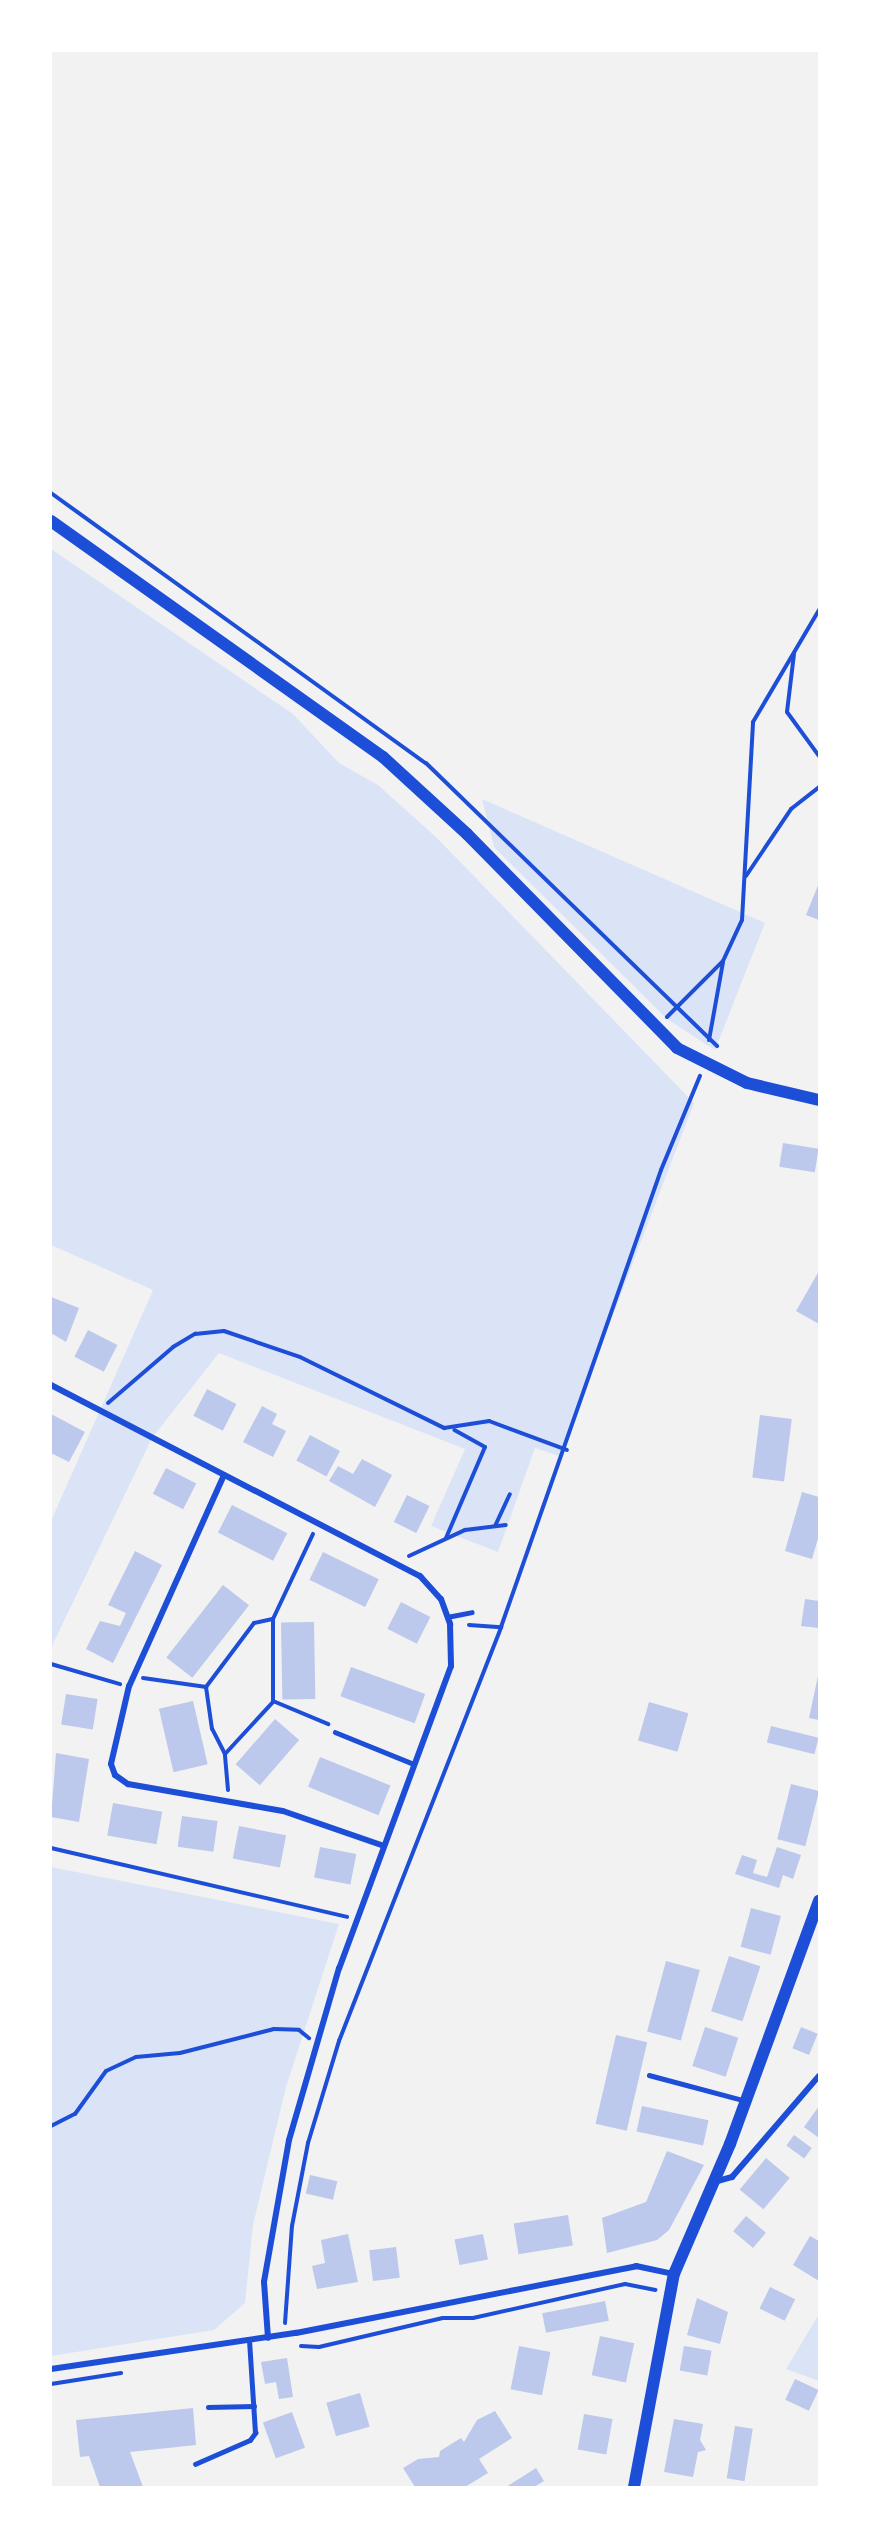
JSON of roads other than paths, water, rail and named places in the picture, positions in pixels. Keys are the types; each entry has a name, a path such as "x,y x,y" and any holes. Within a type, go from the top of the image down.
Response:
{"main road":[{"path":"51,521 383,757 467,834 658,1028 705,1066 747,1083 819,1100"},
{"path":"634,2487 674,2274 746,2102 819,1901"}],"street":[{"path":"51,1385 398,1562 420,1576 441,1599 449,1621 452,1666 356,1920 289,2140 264,2282 268,2338"},
{"path":"224,1475 129,1686 111,1764 116,1775 129,1784 283,1811 384,1846"},
{"path":"714,2182 732,2177 819,2076"},
{"path":"51,2369 268,2338 636,2266 674,2274"}],"lane":[{"path":"449,1621 472,1612"},
{"path":"335,1732 414,1764"},
{"path":"649,2075 746,2102"},
{"path":"195,2464 250,2440 254,2406 249,2341"},
{"path":"208,2407 254,2406"}]}
